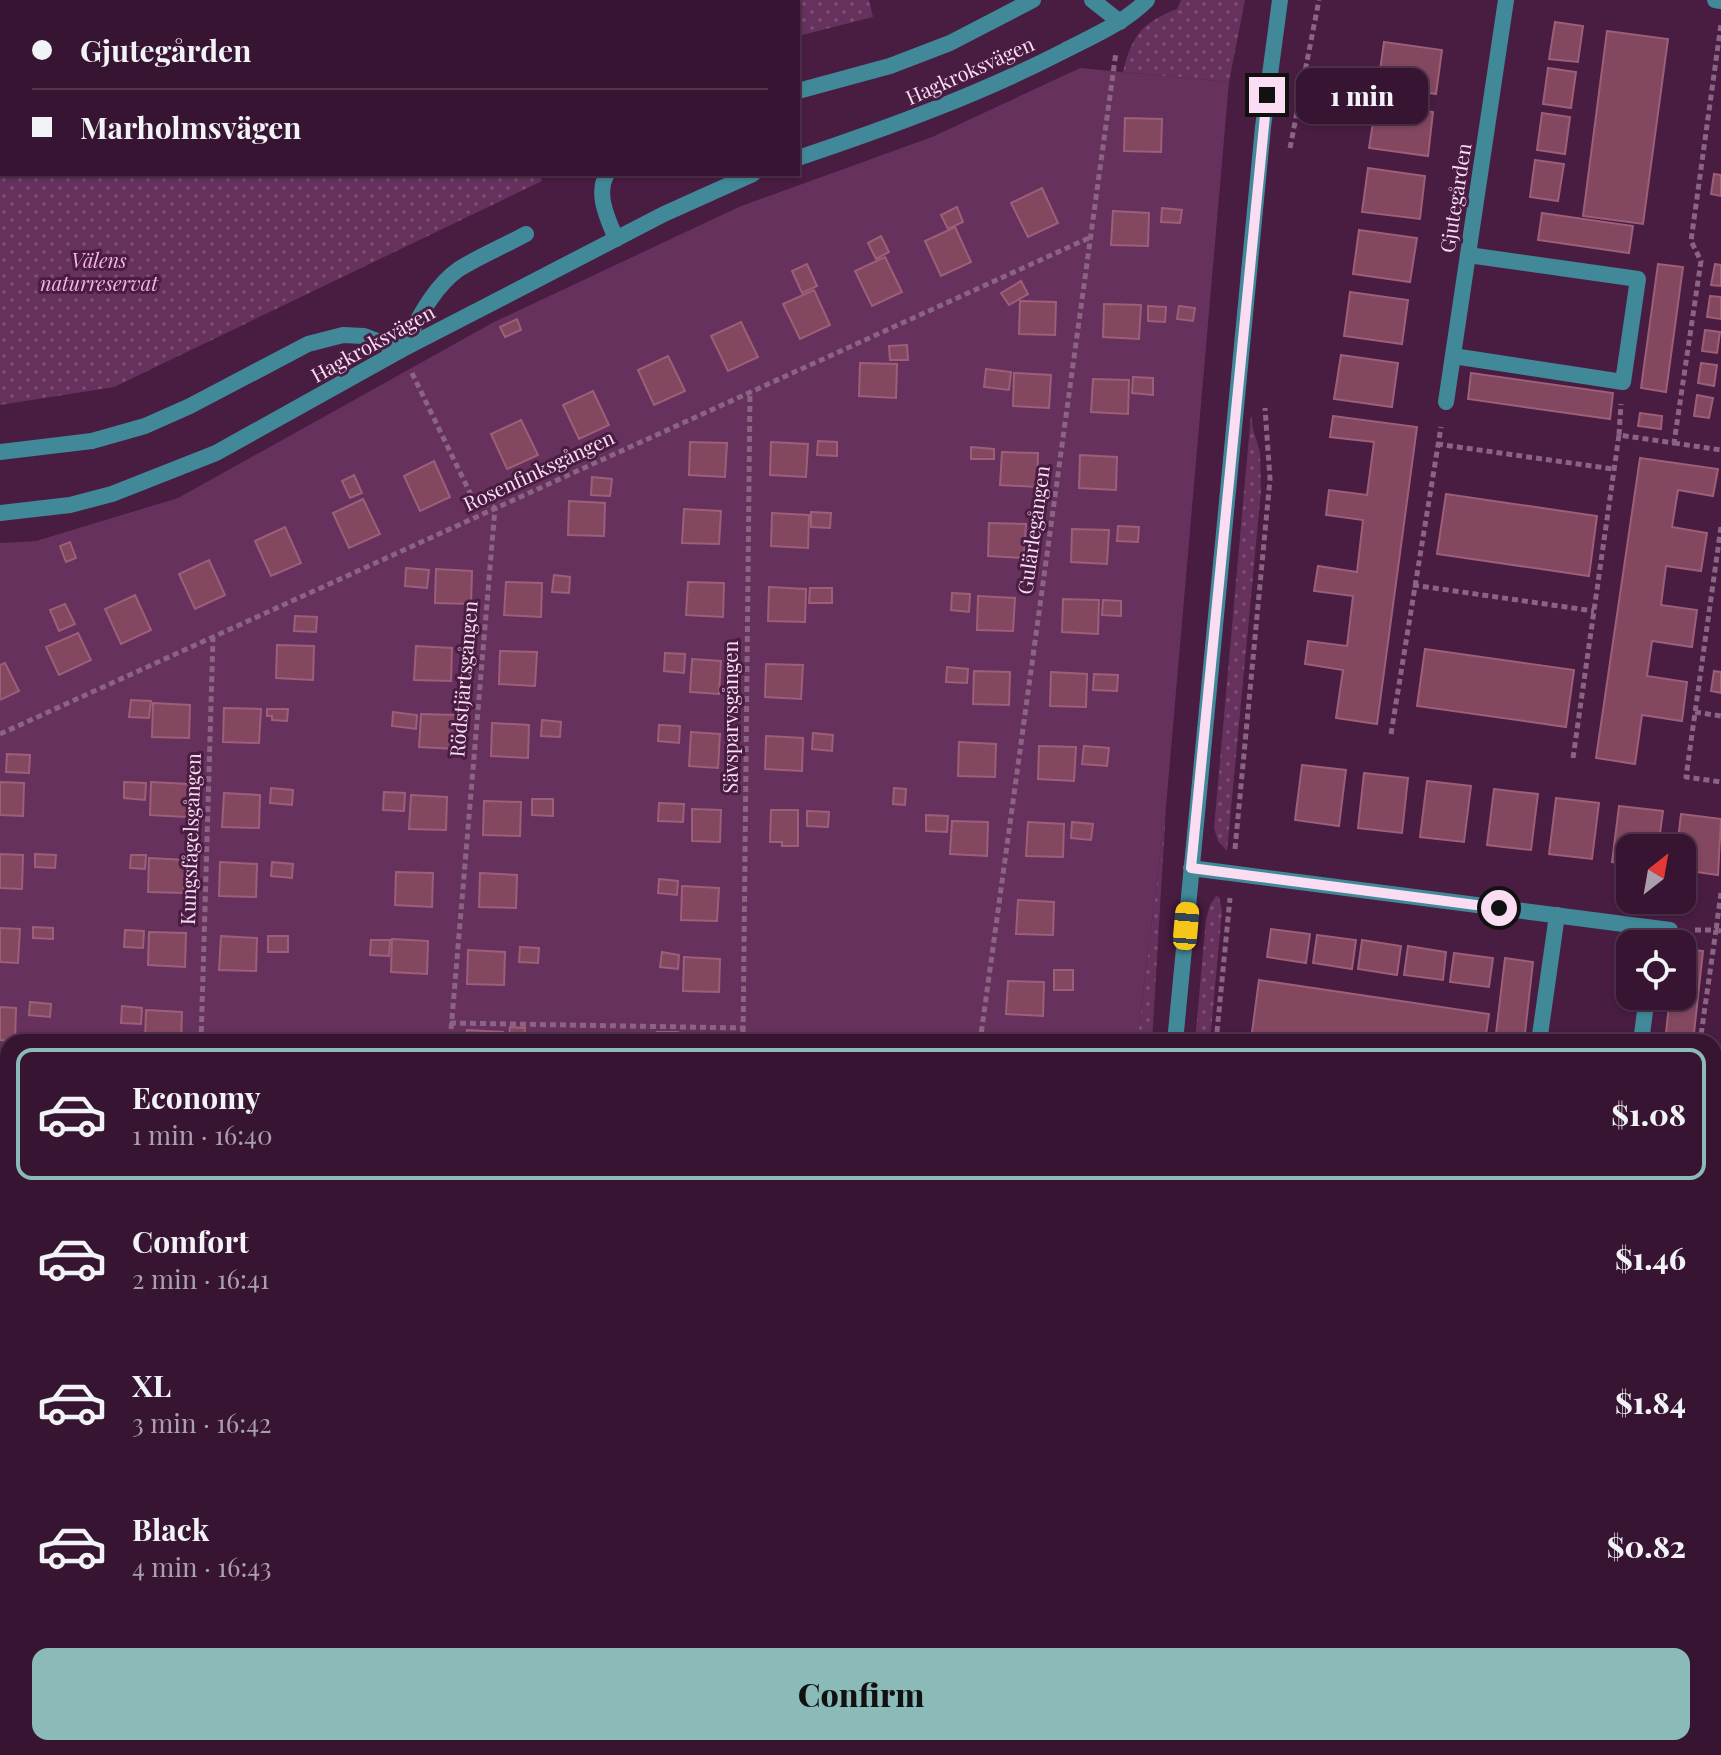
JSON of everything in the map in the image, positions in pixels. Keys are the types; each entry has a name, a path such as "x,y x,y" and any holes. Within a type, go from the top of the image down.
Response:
{"street":[{"path":"800,90 865,74 950,43 1033,0"},
{"path":"1092,0 1120,22"},
{"name":"Hagkroksvägen","path":"800,157 933,112 1026,70 1120,22 1147,0"},
{"path":"1176,1034 1263,127 1280,0"},
{"name":"Gjutegården","path":"1446,402 1506,0"},
{"path":"1715,0 1721,1"},
{"path":"606,176 602,193 606,215 616,239"},
{"name":"Hagkroksvägen","path":"0,513 70,505 158,478 216,453 401,350 691,201 748,176"},
{"path":"0,452 92,441 145,426 308,344 343,335 364,336 401,350 426,306 458,270 526,234"},
{"path":"1453,356 1623,382 1638,279 1468,255"},
{"path":"1191,868 1557,915 1639,930"},
{"path":"1540,1034 1557,915"},
{"path":"1642,1034 1645,1010"}],"path":[{"path":"1288,159 1319,0"},
{"name":"Gulärlegången","path":"981,1034 1120,22"},
{"path":"1674,443 1701,261 1691,241 1721,24"},
{"name":"Rosenfinksgången","path":"0,734 1091,237"},
{"path":"401,350 472,497 495,508"},
{"name":"Sävsparvsgången","path":"744,1034 750,391"},
{"path":"1217,1034 1270,479 1265,397"},
{"path":"1391,734 1413,585 1446,402"},
{"path":"1573,758 1619,435 1721,450"},
{"path":"1437,444 1613,469"},
{"name":"Rödstjärtsgången","path":"450,1034 495,508"},
{"path":"1721,527 1686,777 1721,782"},
{"path":"1413,585 1594,611"},
{"name":"Kungsfågelsgången","path":"201,1034 213,638"},
{"path":"1695,712 1721,716"},
{"path":"1701,1034 1721,893"},
{"path":"450,1023 745,1028"}],"green space":[{"name":"Välens naturreservat","path":"800,0 869,0 873,17 800,35"},
{"path":"1181,0 1245,0 1229,82 1123,72 1130,49 1140,32 1177,9"},
{"path":"1080,68 1229,82 1166,807 1138,1034 0,1034 0,543 36,541 178,498 494,322 741,206 932,137"},
{"name":"Välens naturreservat","path":"0,176 541,176 542,181 114,387 0,405"},
{"path":"1251,414 1260,452 1261,491 1227,851 1218,841 1214,828"},
{"path":"1166,807 1152,1034 1138,1034"},
{"path":"1216,896 1219,897 1222,911 1211,1034 1196,1034 1206,919"}],"building":[{"path":"1555,22 1583,26 1578,62 1549,59"},
{"path":"1607,31 1668,39 1643,224 1583,216"},
{"path":"1384,42 1442,50 1436,94 1378,85"},
{"path":"1548,68 1576,72 1571,108 1543,104"},
{"path":"1376,104 1433,112 1428,156 1369,148"},
{"path":"1542,113 1570,117 1565,154 1537,150"},
{"path":"1125,118 1162,119 1161,152 1124,151"},
{"path":"1535,160 1564,164 1558,201 1530,197"},
{"path":"1368,168 1425,176 1420,219 1362,212"},
{"path":"1714,174 1721,175 1721,196 1711,194"},
{"path":"1042,188 1058,223 1028,237 1011,203"},
{"path":"957,207 963,222 948,229 941,215"},
{"path":"1162,208 1182,210 1180,223 1161,222"},
{"path":"1113,211 1149,213 1148,246 1111,245"},
{"path":"1542,213 1633,226 1629,253 1538,240"},
{"path":"955,227 971,262 941,276 925,241"},
{"path":"1359,230 1417,238 1410,282 1353,274"},
{"path":"881,236 889,252 876,259 868,243"},
{"path":"885,257 902,292 872,306 855,271"},
{"path":"807,264 817,286 802,293 792,271"},
{"path":"1658,264 1683,267 1666,392 1641,388"},
{"path":"1715,264 1721,265 1721,286 1711,285"},
{"path":"1021,281 1028,294 1009,305 1001,293"},
{"path":"814,290 830,325 800,339 783,304"},
{"path":"1350,292 1408,300 1402,344 1344,336"},
{"path":"1710,296 1721,297 1721,319 1707,317"},
{"path":"1020,301 1056,302 1055,335 1019,334"},
{"path":"1104,304 1141,305 1139,339 1103,337"},
{"path":"1148,306 1166,307 1165,322 1148,321"},
{"path":"1179,306 1195,308 1193,321 1177,319"},
{"path":"517,319 521,330 505,337 500,327"},
{"path":"741,322 758,357 728,371 711,336"},
{"path":"1705,330 1720,332 1717,353 1702,351"},
{"path":"907,345 908,360 890,360 889,346"},
{"path":"1341,355 1398,363 1392,407 1334,399"},
{"path":"668,356 685,391 654,405 638,370"},
{"path":"860,363 897,364 896,398 859,396"},
{"path":"1701,363 1717,365 1714,386 1698,383"},
{"path":"986,369 1011,372 1009,390 984,387"},
{"path":"1014,373 1051,375 1049,408 1013,406"},
{"path":"1471,373 1613,393 1610,419 1468,399"},
{"path":"1133,377 1153,378 1153,395 1132,393"},
{"path":"1093,379 1129,380 1128,414 1091,412"},
{"path":"593,391 609,425 579,439 563,405"},
{"path":"1697,395 1713,398 1709,418 1694,416"},
{"path":"1640,413 1662,416 1661,429 1638,426"},
{"path":"1333,416 1417,427 1377,724 1336,718 1343,670 1305,664 1308,641 1347,646 1353,596 1314,591 1318,566 1357,572 1363,520 1326,515 1329,490 1367,495 1374,442 1330,437"},
{"path":"521,420 538,455 507,469 491,434"},
{"path":"818,441 837,442 837,456 817,455"},
{"path":"690,442 727,443 725,477 689,475"},
{"path":"771,442 808,444 806,477 770,475"},
{"path":"971,447 994,449 994,459 971,459"},
{"path":"1002,452 1038,453 1037,487 1000,485"},
{"path":"1080,455 1117,457 1116,490 1079,488"},
{"path":"1640,458 1718,469 1713,496 1678,490 1672,527 1707,533 1701,571 1666,566 1661,605 1697,610 1692,647 1652,641 1647,676 1687,682 1682,721 1642,715 1635,764 1596,758"},
{"path":"434,461 450,497 420,511 404,476"},
{"path":"354,475 362,493 350,498 342,481"},
{"path":"592,477 612,479 610,496 591,495"},
{"path":"1446,494 1597,516 1589,576 1437,554"},
{"path":"363,499 380,534 349,548 333,513"},
{"path":"569,501 605,503 604,536 568,535"},
{"path":"684,509 721,511 719,544 682,543"},
{"path":"811,512 831,513 830,528 811,527"},
{"path":"772,513 809,515 808,548 771,546"},
{"path":"989,523 1026,524 1024,558 988,556"},
{"path":"1118,526 1139,527 1138,542 1117,541"},
{"path":"285,527 301,563 271,576 255,541"},
{"path":"1072,529 1109,530 1107,564 1071,562"},
{"path":"70,542 76,558 66,562 60,546"},
{"path":"209,560 225,595 195,609 179,574"},
{"path":"406,568 429,570 427,588 405,586"},
{"path":"436,569 472,571 471,604 435,603"},
{"path":"554,575 570,577 569,593 552,592"},
{"path":"506,582 542,583 541,617 504,615"},
{"path":"688,582 724,583 723,617 686,615"},
{"path":"769,587 806,589 805,622 768,621"},
{"path":"810,588 832,588 832,603 809,603"},
{"path":"952,593 970,594 969,612 951,610"},
{"path":"135,595 151,630 121,644 105,609"},
{"path":"978,596 1015,598 1013,631 977,630"},
{"path":"1063,599 1099,600 1098,634 1062,632"},
{"path":"1103,600 1121,601 1121,616 1102,615"},
{"path":"65,604 75,624 59,631 50,610"},
{"path":"295,616 317,617 316,632 294,631"},
{"path":"78,633 91,660 59,675 46,647"},
{"path":"277,645 314,646 313,680 276,678"},
{"path":"416,646 452,648 451,681 414,680"},
{"path":"1425,649 1574,670 1566,727 1417,706"},
{"path":"500,651 537,652 535,686 499,684"},
{"path":"665,653 685,654 684,673 664,671"},
{"path":"692,659 721,661 719,694 690,692"},
{"path":"5,663 19,691 0,700 0,665"},
{"path":"766,664 803,665 801,699 765,697"},
{"path":"947,667 968,669 967,683 946,682"},
{"path":"974,671 1010,672 1009,705 973,704"},
{"path":"1714,671 1721,672 1721,693 1711,691"},
{"path":"1051,672 1087,674 1086,707 1050,706"},
{"path":"1094,674 1118,675 1117,691 1093,690"},
{"path":"131,700 151,701 149,718 129,717"},
{"path":"153,703 190,705 189,738 152,737"},
{"path":"224,708 261,709 259,743 223,742"},
{"path":"267,709 288,709 287,721 272,720 272,716 267,716"},
{"path":"393,712 417,715 416,729 392,726"},
{"path":"421,714 457,715 456,749 419,747"},
{"path":"542,720 561,722 560,737 541,736"},
{"path":"492,723 529,725 528,758 491,756"},
{"path":"659,725 680,726 679,743 658,741"},
{"path":"691,732 720,734 718,768 689,766"},
{"path":"813,733 833,735 832,751 812,749"},
{"path":"766,736 803,738 802,771 765,769"},
{"path":"959,742 996,744 995,777 958,776"},
{"path":"1039,746 1076,747 1074,781 1038,779"},
{"path":"1084,746 1109,748 1107,766 1082,764"},
{"path":"7,754 30,755 29,773 6,772"},
{"path":"1302,765 1346,770 1339,826 1295,820"},
{"path":"1364,773 1408,778 1402,833 1358,828"},
{"path":"1427,781 1471,786 1464,842 1420,837"},
{"path":"0,782 24,783 23,816 0,815"},
{"path":"124,782 146,783 145,800 124,798"},
{"path":"151,782 188,784 186,817 150,815"},
{"path":"271,788 293,790 292,805 270,803"},
{"path":"894,788 906,789 905,805 893,804"},
{"path":"1494,789 1538,794 1531,850 1487,845"},
{"path":"384,792 405,793 404,811 383,810"},
{"path":"224,793 260,795 259,828 222,827"},
{"path":"411,795 447,797 446,830 409,829"},
{"path":"1556,798 1599,803 1592,859 1549,854"},
{"path":"532,799 553,799 553,816 532,815"},
{"path":"484,801 521,802 520,836 483,835"},
{"path":"659,803 684,804 683,822 658,821"},
{"path":"1619,806 1663,811 1660,834 1616,834 1616,862 1612,862"},
{"path":"692,809 721,810 720,842 692,841"},
{"path":"771,810 798,810 798,846 770,842"},
{"path":"807,811 829,812 828,827 807,826"},
{"path":"1681,814 1721,819 1718,875 1696,872 1696,834 1679,834"},
{"path":"926,815 948,816 947,832 926,831"},
{"path":"952,821 988,822 987,856 950,854"},
{"path":"1028,822 1064,824 1063,857 1026,856"},
{"path":"1072,822 1093,824 1091,840 1071,838"},
{"path":"0,854 23,855 22,889 0,888"},
{"path":"35,854 56,855 55,868 35,867"},
{"path":"131,855 146,855 145,869 130,868"},
{"path":"149,858 186,860 184,893 148,892"},
{"path":"220,862 257,864 256,897 219,896"},
{"path":"272,862 293,864 292,878 271,876"},
{"path":"396,872 433,873 432,907 395,905"},
{"path":"480,873 517,875 516,908 479,907"},
{"path":"659,879 678,881 677,895 658,893"},
{"path":"682,886 719,888 717,921 681,920"},
{"path":"1018,900 1054,902 1053,935 1016,934"},
{"path":"33,927 53,928 53,939 33,938"},
{"path":"0,928 20,929 18,963 0,962"},
{"path":"1271,929 1310,934 1306,963 1267,957"},
{"path":"125,930 144,931 143,948 124,947"},
{"path":"149,932 186,933 185,967 148,965"},
{"path":"1317,935 1356,940 1352,969 1313,963"},
{"path":"221,936 257,938 256,971 219,970"},
{"path":"268,936 288,936 288,952 268,952"},
{"path":"392,939 428,941 427,974 391,972"},
{"path":"371,940 390,940 389,956 370,955"},
{"path":"1362,940 1401,946 1397,975 1358,969"},
{"path":"1408,946 1446,952 1443,980 1404,975"},
{"path":"520,947 539,948 538,963 519,962"},
{"path":"468,950 505,952 504,985 467,984"},
{"path":"1696,950 1703,951 1694,1034 1666,1034 1668,1010 1696,1010"},
{"path":"662,952 679,955 678,969 660,967"},
{"path":"1454,953 1493,958 1489,987 1450,982"},
{"path":"684,957 720,959 719,992 683,991"},
{"path":"1505,958 1533,962 1525,1034 1496,1034"},
{"path":"1054,970 1073,970 1073,990 1054,990"},
{"path":"1259,980 1489,1014 1486,1034 1252,1034"},
{"path":"1008,981 1044,982 1043,1016 1006,1014"},
{"path":"30,1002 51,1004 50,1017 29,1015"},
{"path":"122,1006 142,1008 141,1024 121,1023"},
{"path":"0,1007 16,1008 15,1034 0,1034"},
{"path":"146,1010 182,1012 181,1034 145,1034"},
{"path":"510,1027 525,1028 525,1034 510,1034"},
{"path":"467,1030 503,1032 503,1034 467,1034"},
{"path":"657,1032 678,1032 678,1034"}],"route":[{"path":"1267,95 1191,868 1499,908"}]}
